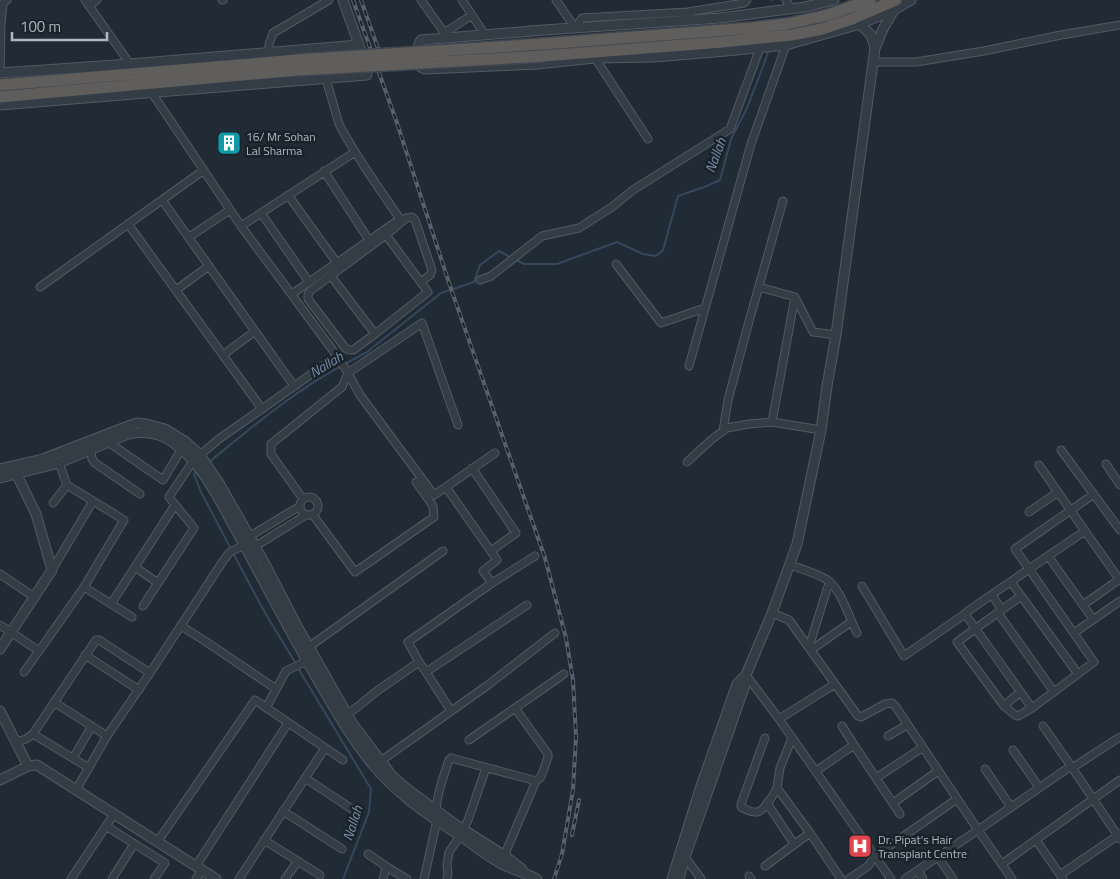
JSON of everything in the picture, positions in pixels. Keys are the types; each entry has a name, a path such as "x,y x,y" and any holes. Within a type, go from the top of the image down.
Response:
{"highway":[{"path":"0,85 297,60 752,28 786,24 828,15 870,0"},
{"path":"0,97 298,70 543,56 755,39 792,35 822,29 895,5"}],"street":[{"path":"7,0 3,3 0,73 359,45"},
{"path":"97,0 87,3 130,64"},
{"path":"269,52 269,44 273,33 318,2 329,0"},
{"path":"0,105 367,75 359,45 343,0"},
{"path":"421,0 446,36"},
{"path":"462,0 485,35 514,32"},
{"path":"556,0 575,28"},
{"path":"747,0 744,3 689,16 575,28 446,36 422,40 418,44 420,66 426,69 537,64 595,58 654,57 786,45 860,24 895,5 911,0"},
{"path":"689,16 720,18 780,10 788,3 805,7 834,0"},
{"path":"679,879 745,685 746,675 798,544 821,430 836,336 875,48 895,5"},
{"path":"446,36 472,15"},
{"path":"860,24 871,35 875,48"},
{"path":"874,62 916,62 1120,26"},
{"path":"533,31 529,36 528,51 530,60 537,64"},
{"path":"689,366 750,144 786,45"},
{"path":"480,280 491,276 542,236 579,228 612,207 633,190 730,129 760,48"},
{"path":"595,58 648,139"},
{"path":"292,294 400,219 355,152 339,124 326,79"},
{"path":"152,93 241,226 337,356 360,395 434,495 495,452"},
{"path":"241,226 355,152"},
{"path":"40,287 204,170"},
{"path":"324,171 370,240"},
{"path":"288,195 337,263"},
{"path":"162,200 294,386"},
{"path":"723,431 728,400 783,201"},
{"path":"189,237 230,210"},
{"path":"260,213 309,282"},
{"path":"386,235 428,292 353,350 346,349 325,322 308,299 310,291 406,218 412,217 415,220 431,266 430,275 421,282"},
{"path":"128,224 262,409"},
{"path":"616,264 661,323 705,308"},
{"path":"176,290 209,266"},
{"path":"331,276 375,334"},
{"path":"759,287 795,297 813,332 836,336"},
{"path":"772,422 795,297"},
{"path":"316,327 325,322"},
{"path":"416,482 433,506 434,517 355,572 309,514 302,512 302,503 271,454 271,444 342,387 348,373 422,324 458,425"},
{"path":"223,355 255,331"},
{"path":"143,606 194,528 169,498 201,464 262,409 337,356"},
{"path":"687,462 727,428 772,422 821,430"},
{"path":"0,478 15,470 131,425 155,425 186,442 201,464 344,716"},
{"path":"0,469 15,470 59,463 128,434 140,432 161,435 201,464"},
{"path":"108,442 162,480 181,450"},
{"path":"90,450 95,463 140,494"},
{"path":"1061,450 1120,530"},
{"path":"24,672 84,587 124,520 66,485 59,463"},
{"path":"1106,464 1120,485"},
{"path":"1039,465 1120,579 1083,605"},
{"path":"472,468 516,533 491,551"},
{"path":"15,470 36,514 52,570"},
{"path":"52,502 66,485"},
{"path":"446,486 498,560 483,571 492,583"},
{"path":"1029,512 1058,492"},
{"path":"1021,596 958,642 1004,706 1018,716 1032,708 1094,662 1015,549 1094,494"},
{"path":"76,790 107,736 230,552 316,512 318,503 312,497 307,497 302,503 246,544"},
{"path":"0,649 52,570 94,501"},
{"path":"111,604 175,505"},
{"path":"862,586 904,656 1085,531"},
{"path":"306,649 443,552"},
{"path":"450,711 408,642 492,583 535,556"},
{"path":"1048,556 1093,619"},
{"path":"790,565 828,580 838,593 857,633"},
{"path":"135,567 158,583"},
{"path":"0,574 34,597"},
{"path":"1011,582 1078,674"},
{"path":"810,649 830,583"},
{"path":"84,587 132,617"},
{"path":"992,595 1000,612 1054,692"},
{"path":"1074,633 1120,601"},
{"path":"426,672 526,605"},
{"path":"772,613 789,620 858,716 861,717 885,704 892,703 896,707 1012,879"},
{"path":"965,614 1032,708"},
{"path":"810,649 851,622"},
{"path":"0,625 39,651"},
{"path":"181,626 276,689"},
{"path":"377,764 555,633"},
{"path":"16,742 26,739 33,734 96,640 99,640 150,673"},
{"path":"306,649 307,661 377,764 404,797 437,820 462,832"},
{"path":"85,655 139,690"},
{"path":"266,708 286,671 307,661"},
{"path":"344,716 376,691 419,662"},
{"path":"469,740 564,674"},
{"path":"746,675 891,879"},
{"path":"672,879 737,684 746,675"},
{"path":"779,719 835,684"},
{"path":"1004,706 1020,692"},
{"path":"158,841 255,700 342,760"},
{"path":"54,702 107,736"},
{"path":"504,860 536,781 541,777 548,756 515,708"},
{"path":"0,711 28,766"},
{"path":"196,879 199,868 288,723"},
{"path":"888,736 907,725"},
{"path":"73,758 92,726"},
{"path":"842,726 900,814"},
{"path":"1036,840 1062,877 1119,836 1043,726"},
{"path":"33,734 89,768"},
{"path":"905,879 1039,788 1120,737"},
{"path":"766,738 741,804 742,807 755,812 758,812 768,803 777,788 780,768 792,738"},
{"path":"816,771 854,745"},
{"path":"239,879 325,748"},
{"path":"876,778 922,748"},
{"path":"1013,750 1039,788"},
{"path":"424,879 437,820 436,802 451,758 536,781"},
{"path":"377,764 407,789 436,809 462,832 532,878"},
{"path":"0,780 28,766 37,765 216,879"},
{"path":"447,879 449,852 468,820 486,768"},
{"path":"985,769 1011,807"},
{"path":"893,803 938,771"},
{"path":"306,778 358,813"},
{"path":"1002,864 1120,780"},
{"path":"777,788 841,879"},
{"path":"849,879 868,866 875,856 957,799"},
{"path":"768,803 794,844"},
{"path":"283,812 342,849"},
{"path":"72,879 114,814"},
{"path":"106,826 165,863 154,879"},
{"path":"765,866 810,833"},
{"path":"264,840 320,875"},
{"path":"112,879 134,844"},
{"path":"368,854 407,879"},
{"path":"686,857 701,879"},
{"path":"938,857 953,879"},
{"path":"285,879 298,861"},
{"path":"383,879 386,867"},
{"path":"918,871 923,879"}],"waterway":[{"name":"Nallah","path":"516,260 524,264 557,264 617,242 643,254 656,256 663,250 678,196 720,180 731,139 747,108 768,52"},
{"name":"Nallah","path":"345,364 367,352 441,293 474,282 480,265 499,251 510,257"},
{"name":"Nallah","path":"209,462 289,399 341,366"},
{"name":"Nallah","path":"198,471 194,474 201,492 231,549"},
{"name":"Nallah","path":"233,553 264,611 296,664"},
{"name":"Nallah","path":"298,668 371,789 369,812 343,879"}],"railway":[{"path":"353,0 397,123 449,283 545,558 566,638 573,680 576,737 573,790 562,854 554,879"},
{"path":"361,0 381,57"},
{"path":"572,835 579,800"}],"place":[{"name":"16/ Mr Sohan Lal Sharma","path":"229,143"},
{"name":"Dr. Pipat's Hair Transplant Centre","path":"860,846"}]}
